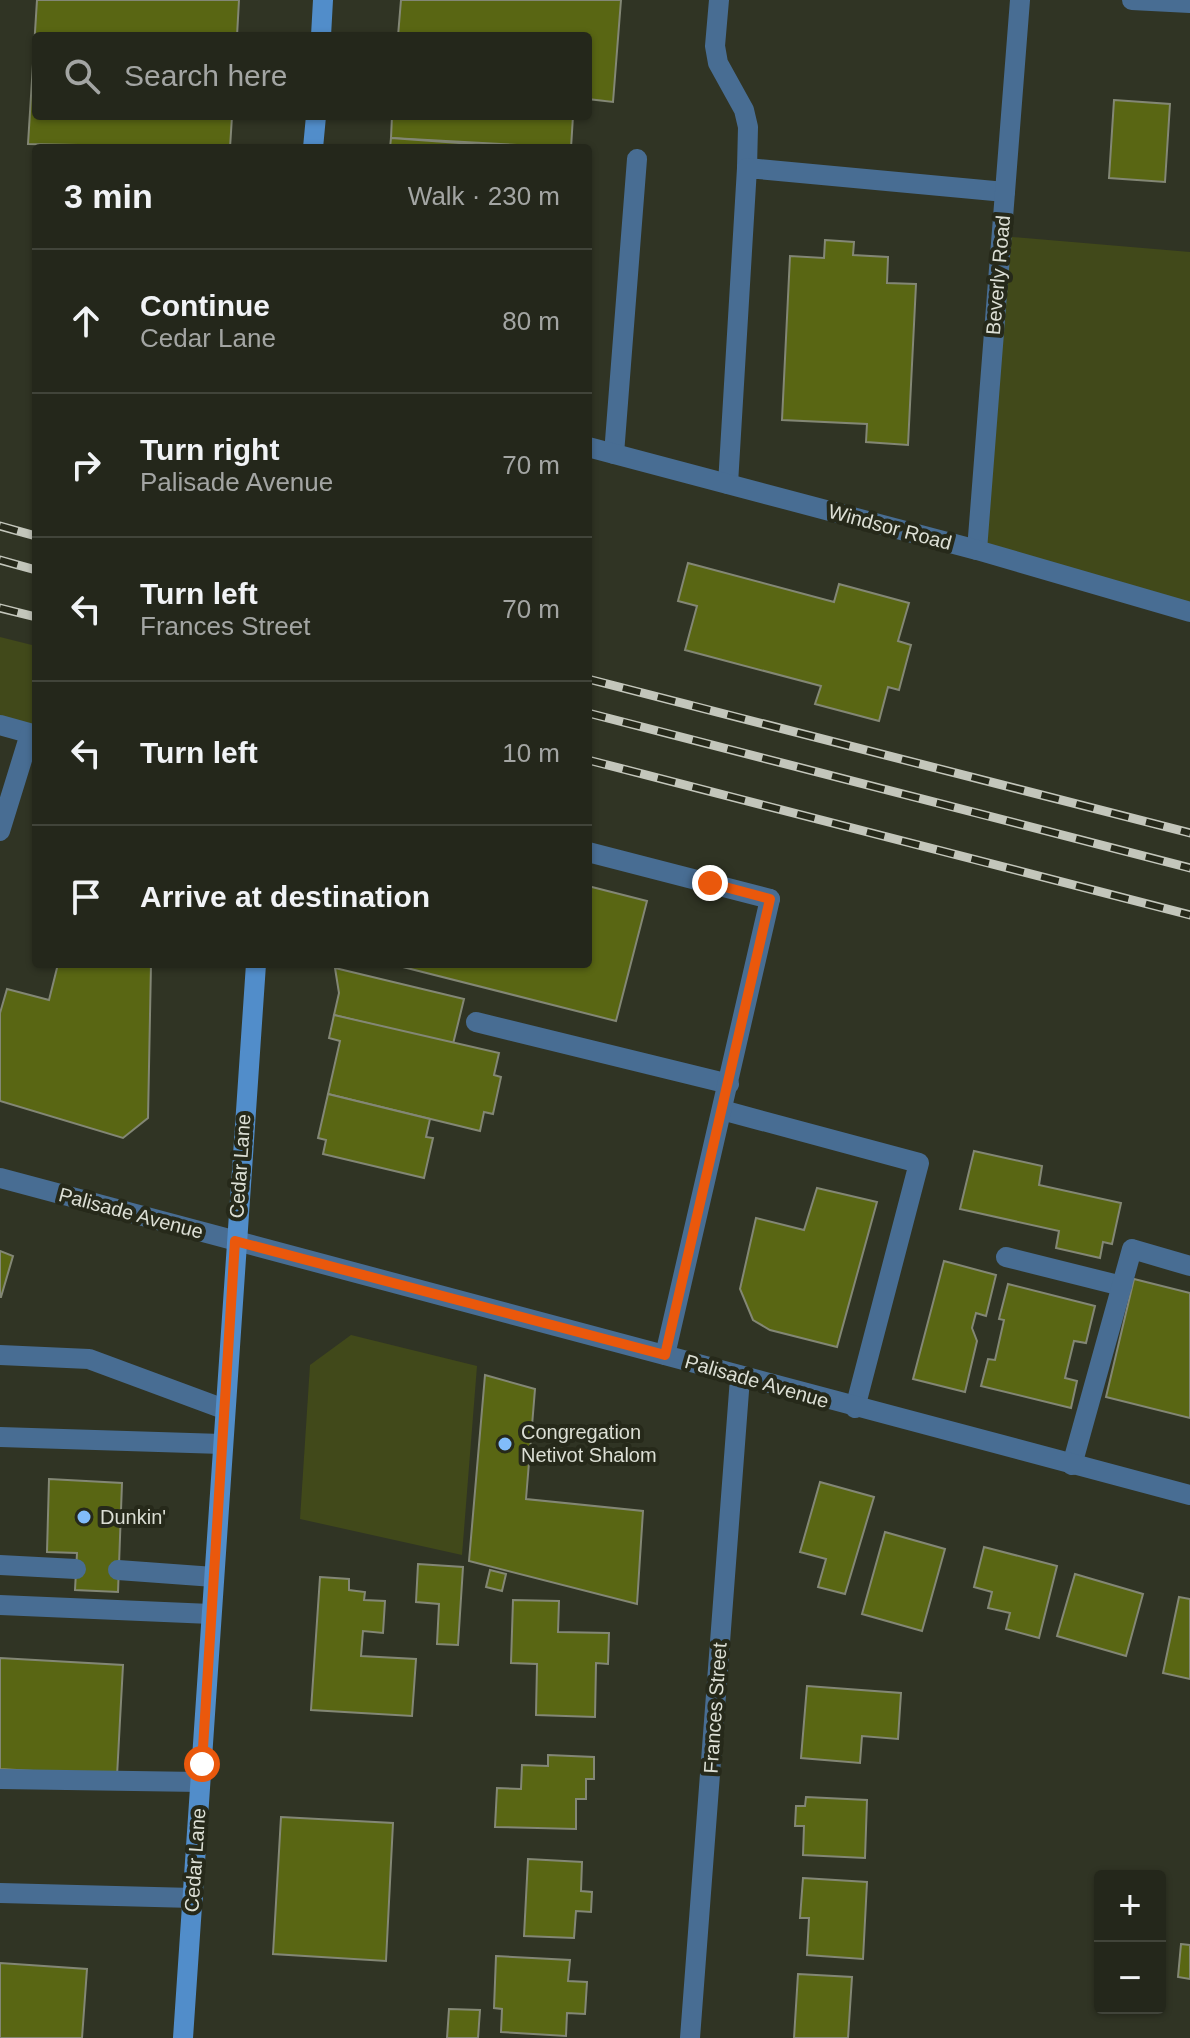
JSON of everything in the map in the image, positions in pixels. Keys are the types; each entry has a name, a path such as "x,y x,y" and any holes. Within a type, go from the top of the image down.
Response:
{"main road":[{"path":"321,32 323,0"},
{"path":"313,144 316,120"},
{"name":"Cedar Lane","path":"183,2038 256,968"}],"street":[{"path":"719,0 715,46 724,75 744,110 749,137 728,484"},
{"name":"Beverly Road","path":"977,550 1020,0"},
{"path":"1132,0 1190,3"},
{"path":"614,454 637,159"},
{"path":"747,168 1005,192"},
{"name":"Windsor Road","path":"592,448 977,550 1190,612"},
{"path":"0,725 32,735"},
{"path":"0,831 32,738"},
{"path":"592,853 770,899 665,1355"},
{"path":"476,1022 729,1084"},
{"path":"722,1110 919,1163 855,1408"},
{"name":"Palisade Avenue","path":"0,1178 665,1355 740,1378 1190,1495"},
{"path":"1072,1465 1132,1249 1190,1266"},
{"path":"1006,1257 1122,1286"},
{"path":"0,1355 89,1359 224,1409"},
{"name":"Frances Street","path":"690,2038 740,1378"},
{"path":"0,1437 222,1444"},
{"path":"0,1565 76,1569"},
{"path":"118,1570 214,1577"},
{"path":"0,1605 211,1614"},
{"path":"0,1779 200,1782"},
{"path":"0,1893 193,1898"}],"green space":[{"path":"1001,236 1190,252 1190,618 977,550"},
{"path":"0,637 32,645 32,730 0,721"},
{"path":"351,1335 477,1366 462,1555 300,1519 310,1365"}],"building":[{"path":"37,0 239,0 237,32 35,32"},
{"path":"401,0 621,0 613,102 592,99 592,32 398,32"},
{"path":"32,80 32,120 232,120 230,144 28,144"},
{"path":"1114,100 1170,104 1165,182 1109,178"},
{"path":"392,120 573,120 571,144 499,144 391,138"},
{"path":"391,138 473,144 390,144"},
{"path":"825,240 854,242 853,255 888,257 887,283 916,284 908,445 866,442 867,424 782,420 790,256 824,258"},
{"path":"688,563 834,602 839,584 909,603 898,641 911,645 899,690 888,687 879,721 815,704 821,686 685,650 697,606 678,601"},
{"path":"592,887 647,901 616,1021 407,968 592,968"},
{"path":"57,968 151,968 148,1118 123,1138 0,1101 0,1013 7,989 49,1000"},
{"path":"335,968 464,999 453,1044 334,1015 339,993"},
{"path":"334,1015 499,1053 494,1075 501,1077 493,1114 484,1112 480,1131 328,1094 340,1041 329,1038"},
{"path":"328,1094 430,1119 426,1137 433,1138 424,1178 323,1154 326,1140 318,1138"},
{"path":"974,1151 1042,1166 1039,1185 1121,1203 1112,1244 1103,1242 1100,1258 1056,1248 1059,1231 960,1209"},
{"path":"817,1188 877,1202 837,1347 770,1330 753,1320 740,1289 756,1218 804,1230"},
{"path":"0,1251 13,1256 1,1297 0,1297"},
{"path":"944,1261 996,1275 986,1316 976,1313 972,1328 977,1341 965,1392 913,1379"},
{"path":"1134,1279 1190,1293 1190,1418 1106,1397"},
{"path":"1008,1284 1095,1306 1086,1343 1074,1341 1065,1378 1077,1381 1071,1408 981,1386 988,1359 995,1360 1004,1320 999,1319"},
{"name":"Congregation Netivot Shalom","path":"485,1375 535,1389 526,1499 643,1511 637,1604 469,1561"},
{"name":"Dunkin'","path":"49,1479 122,1483 118,1592 75,1590 77,1553 47,1552"},
{"path":"820,1482 874,1497 845,1594 818,1587 826,1559 800,1552"},
{"path":"885,1532 945,1549 922,1631 862,1614"},
{"path":"984,1547 1057,1566 1039,1638 1006,1629 1010,1613 988,1608 992,1592 974,1587"},
{"path":"418,1564 463,1567 458,1645 437,1644 439,1604 416,1602"},
{"path":"490,1570 506,1574 502,1591 486,1587"},
{"path":"1075,1574 1143,1594 1126,1656 1057,1636"},
{"path":"320,1577 349,1579 349,1590 365,1592 364,1600 385,1601 383,1633 363,1631 361,1656 416,1659 412,1716 311,1710"},
{"path":"1179,1597 1190,1599 1190,1679 1163,1673"},
{"path":"513,1600 559,1601 558,1632 609,1633 608,1664 596,1663 595,1717 536,1715 537,1664 511,1663"},
{"path":"0,1658 123,1665 117,1776 0,1769"},
{"path":"807,1686 901,1693 898,1739 862,1736 860,1763 801,1758"},
{"path":"548,1755 594,1757 594,1779 586,1779 586,1799 576,1799 576,1829 495,1827 497,1788 521,1789 522,1765 548,1766"},
{"path":"806,1797 867,1800 865,1858 803,1855 804,1826 795,1826 796,1806 805,1806"},
{"path":"281,1817 393,1823 386,1961 273,1954"},
{"path":"528,1859 582,1862 581,1891 592,1892 591,1912 576,1911 574,1938 524,1936"},
{"path":"803,1878 867,1882 863,1959 807,1955 809,1918 800,1918"},
{"path":"1181,1944 1190,1945 1190,1979 1178,1977"},
{"path":"496,1956 570,1960 568,1981 587,1982 585,2014 567,2013 566,2036 501,2032 502,2009 494,2008"},
{"path":"0,1963 87,1969 82,2038 0,2038"},
{"path":"798,1974 852,1977 848,2038 794,2038"},
{"path":"449,2009 480,2010 478,2038 447,2038"}],"railway":[{"path":"0,526 32,535"},
{"path":"0,560 32,569"},
{"path":"0,608 32,616"},
{"path":"592,680 1190,833"},
{"path":"592,714 1190,868"},
{"path":"592,761 1190,915"}],"place":[{"name":"Congregation Netivot Shalom","path":"505,1444"},
{"name":"Dunkin'","path":"84,1517"}],"route":[{"path":"202,1764 235,1241 665,1355 770,899 710,883"}]}
